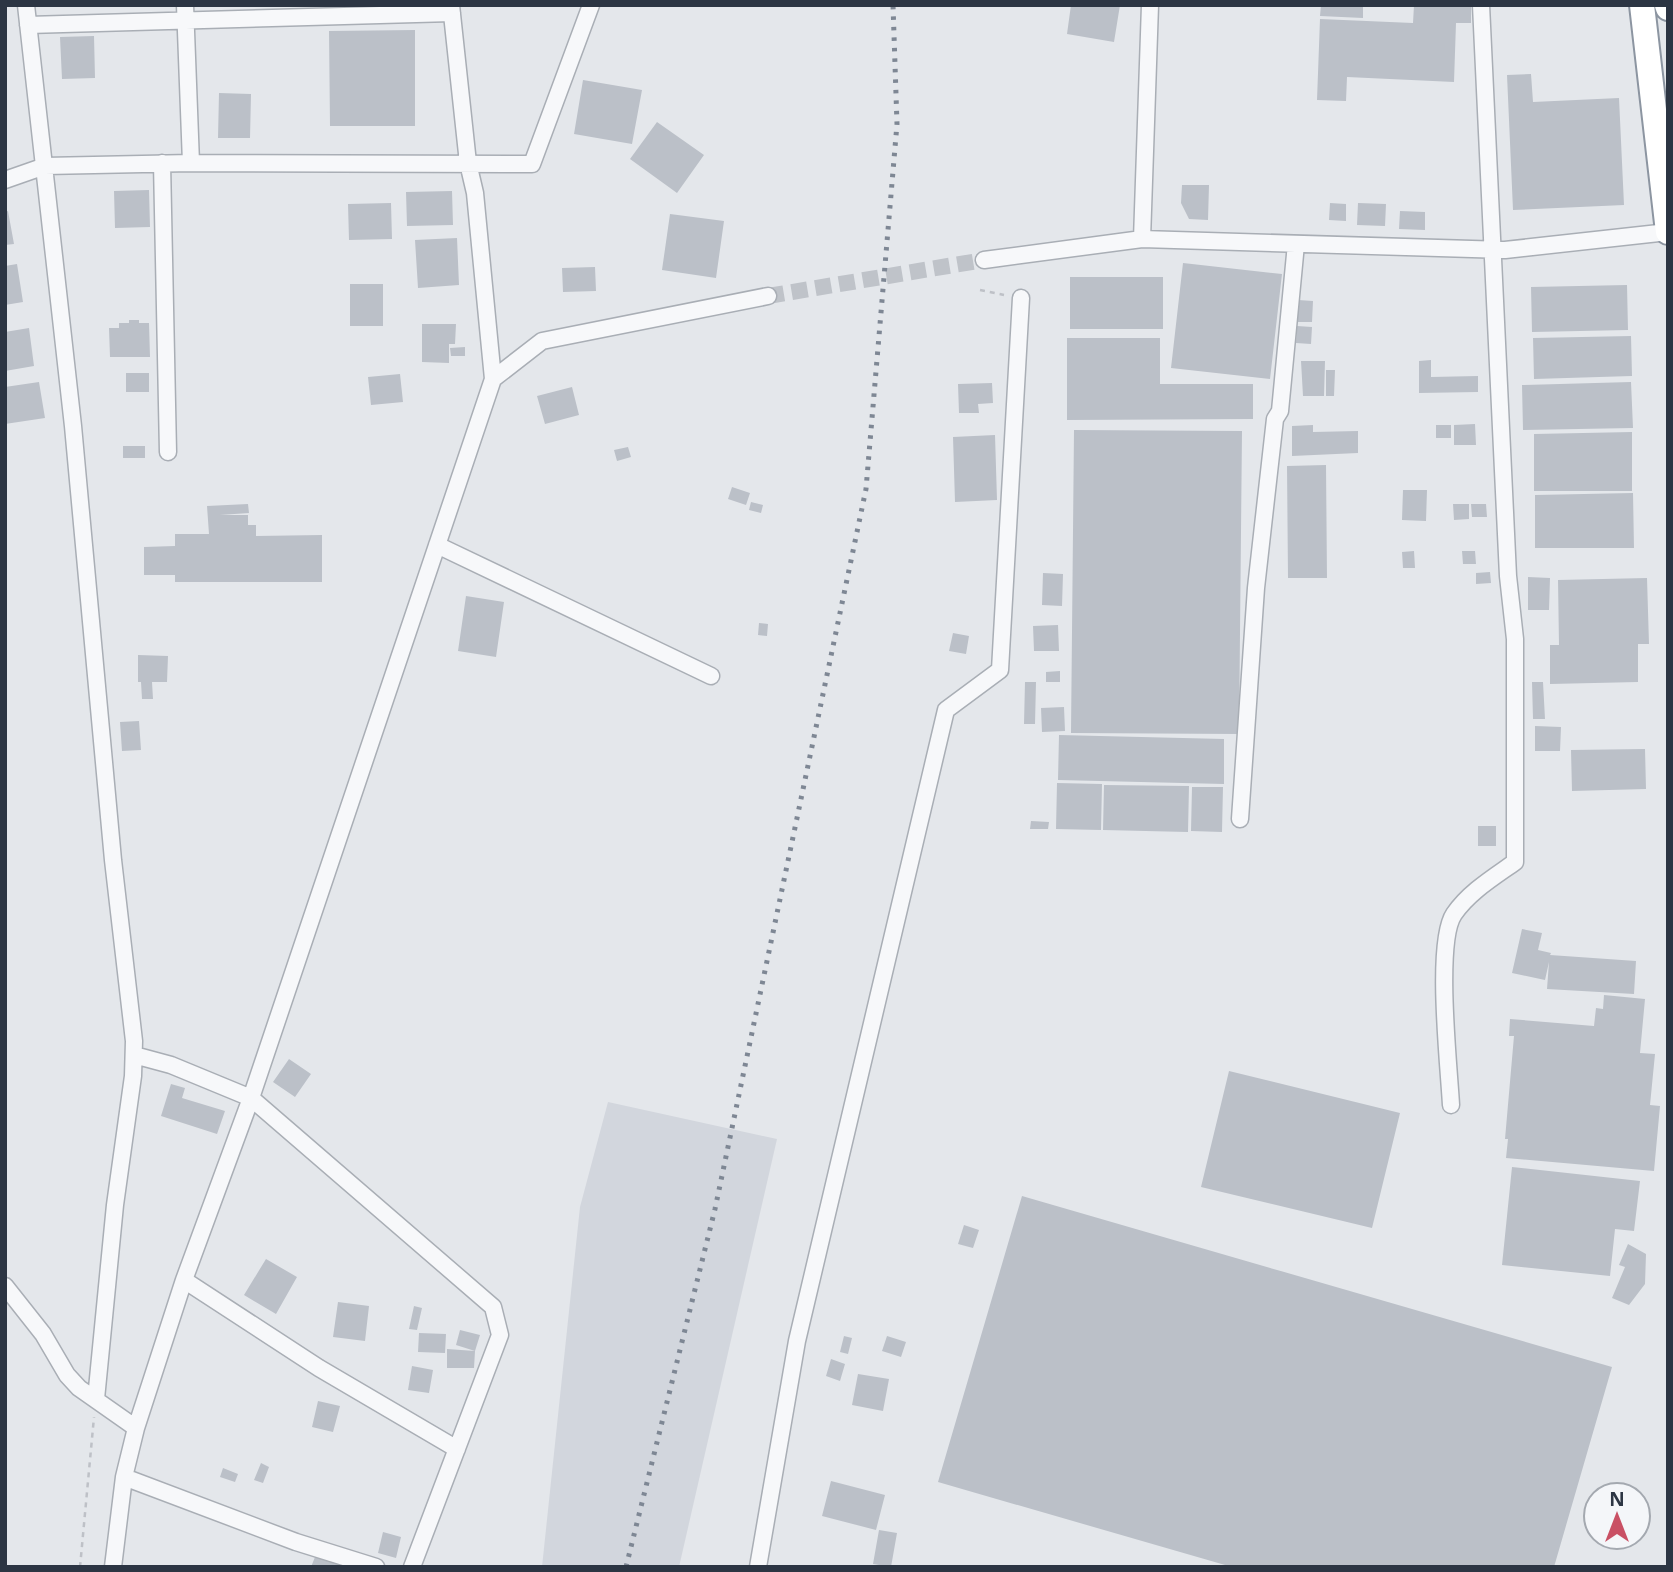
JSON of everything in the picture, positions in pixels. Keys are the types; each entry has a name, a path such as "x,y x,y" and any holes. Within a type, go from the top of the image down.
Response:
{"highway":[{"path":"1642,5 1668,232"}],"street":[{"path":"26,5 73,426 134,1055 114,1205 96,1399"},
{"path":"5,180 45,166 162,163 532,164 590,5"},
{"path":"1142,239 1150,5"},
{"path":"1451,1105 1443,961 1452,915 1479,887 1515,862 1515,639 1508,576 1493,299 1481,5"},
{"path":"28,25 185,13 452,9 468,163 475,193 492,379 251,1098 184,1280 136,1428 124,1477 113,1567"},
{"path":"185,13 191,163"},
{"path":"162,163 168,452"},
{"path":"984,260 1142,239 1505,250 1668,232"},
{"path":"1240,819 1256,588 1275,419 1280,411 1296,244"},
{"path":"492,379 542,341 768,296"},
{"path":"758,1567 797,1341 946,710 1000,670 1021,298"},
{"path":"437,545 711,676"},
{"path":"134,1055 170,1065 251,1098 493,1307 500,1335 412,1567"},
{"path":"184,1280 319,1368 457,1449"},
{"path":"5,1286 43,1334 67,1375 79,1388 136,1428"},
{"path":"124,1477 296,1542 376,1567"}],"path":[{"path":"980,290 1021,298"},
{"path":"80,1567 96,1399"}],"shaded area":[{"path":"608,1102 777,1139 679,1567 542,1567 580,1207"}],"building":[{"path":"1071,5 1120,5 1114,42 1067,34"},
{"path":"1321,5 1363,5 1363,18 1320,16"},
{"path":"1414,5 1471,7 1471,23 1456,23 1454,82 1347,77 1346,101 1317,100 1320,19 1413,23"},
{"path":"415,30 415,126 330,126 329,31"},
{"path":"94,36 95,78 62,79 60,37"},
{"path":"1531,74 1533,102 1619,98 1624,205 1513,210 1507,75"},
{"path":"583,80 642,90 632,144 574,134"},
{"path":"219,93 251,94 250,138 218,138"},
{"path":"657,122 704,155 677,193 630,159"},
{"path":"1182,185 1209,185 1208,220 1189,219 1181,203"},
{"path":"149,190 150,227 115,228 114,191"},
{"path":"452,191 453,225 407,226 406,192"},
{"path":"391,203 392,239 349,240 348,204"},
{"path":"1330,203 1346,204 1346,221 1329,220"},
{"path":"1358,203 1386,204 1385,226 1357,225"},
{"path":"8,211 14,244 5,245 5,212"},
{"path":"1400,211 1425,212 1425,230 1399,229"},
{"path":"670,214 724,221 716,278 662,270"},
{"path":"457,238 459,285 418,288 415,240"},
{"path":"1183,263 1282,274 1270,379 1171,368"},
{"path":"17,264 23,302 5,305 5,266"},
{"path":"595,267 596,291 563,292 562,268"},
{"path":"1070,277 1163,277 1163,329 1070,329"},
{"path":"350,284 383,284 383,326 350,326"},
{"path":"1627,285 1628,330 1532,332 1531,287"},
{"path":"1298,300 1313,301 1312,322 1297,322"},
{"path":"129,320 149,323 150,357 110,357 109,328 119,328 119,323 129,323"},
{"path":"422,324 456,324 455,344 449,344 449,363 422,362"},
{"path":"1297,326 1312,327 1311,344 1296,343"},
{"path":"29,328 34,366 5,371 5,332"},
{"path":"1631,336 1632,376 1534,379 1533,338"},
{"path":"1067,338 1160,338 1160,384 1253,384 1253,419 1067,420"},
{"path":"465,347 465,356 451,356 450,348"},
{"path":"1431,360 1431,377 1478,376 1478,392 1419,393 1419,361"},
{"path":"1301,361 1325,361 1324,396 1303,396"},
{"path":"1326,370 1335,370 1334,396 1326,396"},
{"path":"126,373 149,373 149,392 126,392"},
{"path":"400,374 403,402 371,405 368,377"},
{"path":"39,382 45,418 5,424 5,387"},
{"path":"1631,382 1633,428 1523,430 1522,385"},
{"path":"992,383 993,403 978,404 979,413 959,413 958,384"},
{"path":"572,387 579,415 545,424 537,396"},
{"path":"1475,424 1476,445 1454,445 1454,425"},
{"path":"1313,425 1313,432 1358,431 1358,453 1292,456 1292,426"},
{"path":"1436,425 1451,425 1451,438 1436,438"},
{"path":"1074,430 1242,431 1239,734 1071,733"},
{"path":"1632,432 1632,491 1534,491 1534,434"},
{"path":"995,435 997,500 955,502 953,437"},
{"path":"123,446 145,446 145,458 123,458"},
{"path":"628,447 631,457 617,461 614,450"},
{"path":"1326,465 1327,578 1288,578 1287,466"},
{"path":"732,487 750,493 746,505 728,499"},
{"path":"1403,490 1427,490 1426,521 1402,520"},
{"path":"1633,493 1634,548 1535,548 1535,495"},
{"path":"751,502 763,505 761,513 749,510"},
{"path":"248,504 249,513 220,515 248,515 248,525 256,525 256,536 322,535 322,582 175,582 175,575 144,575 144,547 175,546 175,534 209,534 207,506"},
{"path":"1453,504 1469,504 1469,519 1454,520"},
{"path":"1471,504 1486,504 1487,517 1472,517"},
{"path":"1414,551 1415,568 1403,568 1402,552"},
{"path":"1462,551 1475,551 1476,564 1463,564"},
{"path":"1490,572 1491,583 1476,584 1476,573"},
{"path":"1043,573 1063,574 1062,606 1042,605"},
{"path":"1528,577 1550,578 1549,610 1528,610"},
{"path":"1647,578 1649,644 1638,644 1638,682 1550,684 1550,645 1559,645 1558,580"},
{"path":"466,596 504,602 496,657 458,651"},
{"path":"759,623 768,624 767,636 758,635"},
{"path":"1058,625 1059,651 1034,651 1033,626"},
{"path":"953,633 969,636 966,654 949,651"},
{"path":"138,655 168,656 167,682 152,682 153,699 142,699 141,682 138,682"},
{"path":"1060,671 1060,682 1046,682 1046,672"},
{"path":"1025,682 1036,682 1035,724 1024,724"},
{"path":"1532,682 1543,682 1545,719 1533,719"},
{"path":"1064,707 1065,731 1042,732 1041,708"},
{"path":"139,721 141,750 122,751 120,722"},
{"path":"1535,726 1561,727 1560,751 1535,751"},
{"path":"1059,735 1224,739 1224,784 1058,780"},
{"path":"1645,749 1646,789 1572,791 1571,750"},
{"path":"1057,783 1102,784 1101,830 1056,829"},
{"path":"1104,785 1189,786 1188,832 1103,830"},
{"path":"1192,787 1223,787 1222,832 1191,831"},
{"path":"1031,821 1049,822 1048,829 1030,829"},
{"path":"1478,826 1496,826 1496,846 1478,846"},
{"path":"1522,929 1542,933 1538,950 1551,953 1550,955 1636,961 1634,994 1547,989 1549,962 1545,980 1512,973"},
{"path":"1604,995 1645,999 1640,1053 1655,1054 1650,1105 1660,1106 1654,1171 1506,1158 1508,1139 1505,1139 1514,1036 1509,1036 1510,1019 1594,1026 1596,1008 1603,1009"},
{"path":"289,1059 311,1074 295,1097 273,1082"},
{"path":"1229,1071 1400,1113 1372,1228 1201,1187"},
{"path":"171,1084 185,1088 182,1098 225,1111 217,1134 161,1116"},
{"path":"1512,1167 1640,1181 1634,1231 1615,1229 1610,1276 1502,1265"},
{"path":"1022,1196 1612,1367 1554,1567 1232,1567 938,1482"},
{"path":"964,1225 979,1230 973,1248 958,1244"},
{"path":"1628,1244 1646,1254 1645,1284 1629,1305 1612,1298 1625,1267 1619,1265"},
{"path":"266,1259 297,1277 276,1314 244,1295"},
{"path":"338,1302 369,1306 365,1341 333,1337"},
{"path":"414,1306 422,1308 417,1330 409,1329"},
{"path":"460,1330 480,1335 475,1351 456,1345"},
{"path":"419,1333 446,1334 445,1353 418,1352"},
{"path":"844,1336 852,1338 848,1354 840,1352"},
{"path":"887,1336 906,1342 901,1357 882,1351"},
{"path":"447,1349 475,1351 474,1368 447,1368"},
{"path":"831,1359 845,1364 840,1381 826,1376"},
{"path":"412,1366 433,1370 429,1393 408,1390"},
{"path":"858,1374 889,1379 883,1411 852,1405"},
{"path":"318,1401 340,1406 333,1432 312,1427"},
{"path":"261,1463 269,1467 263,1483 254,1480"},
{"path":"223,1468 238,1474 235,1482 220,1477"},
{"path":"831,1481 885,1495 876,1530 822,1516"},
{"path":"879,1530 897,1533 891,1567 873,1564"},
{"path":"383,1532 401,1537 396,1558 378,1553"},
{"path":"315,1557 343,1566 343,1567 311,1567"}],"tunnel":[{"path":"768,296 984,260"}],"railway":[{"path":"626,1567 715,1209 866,489 897,124 893,5"}]}
